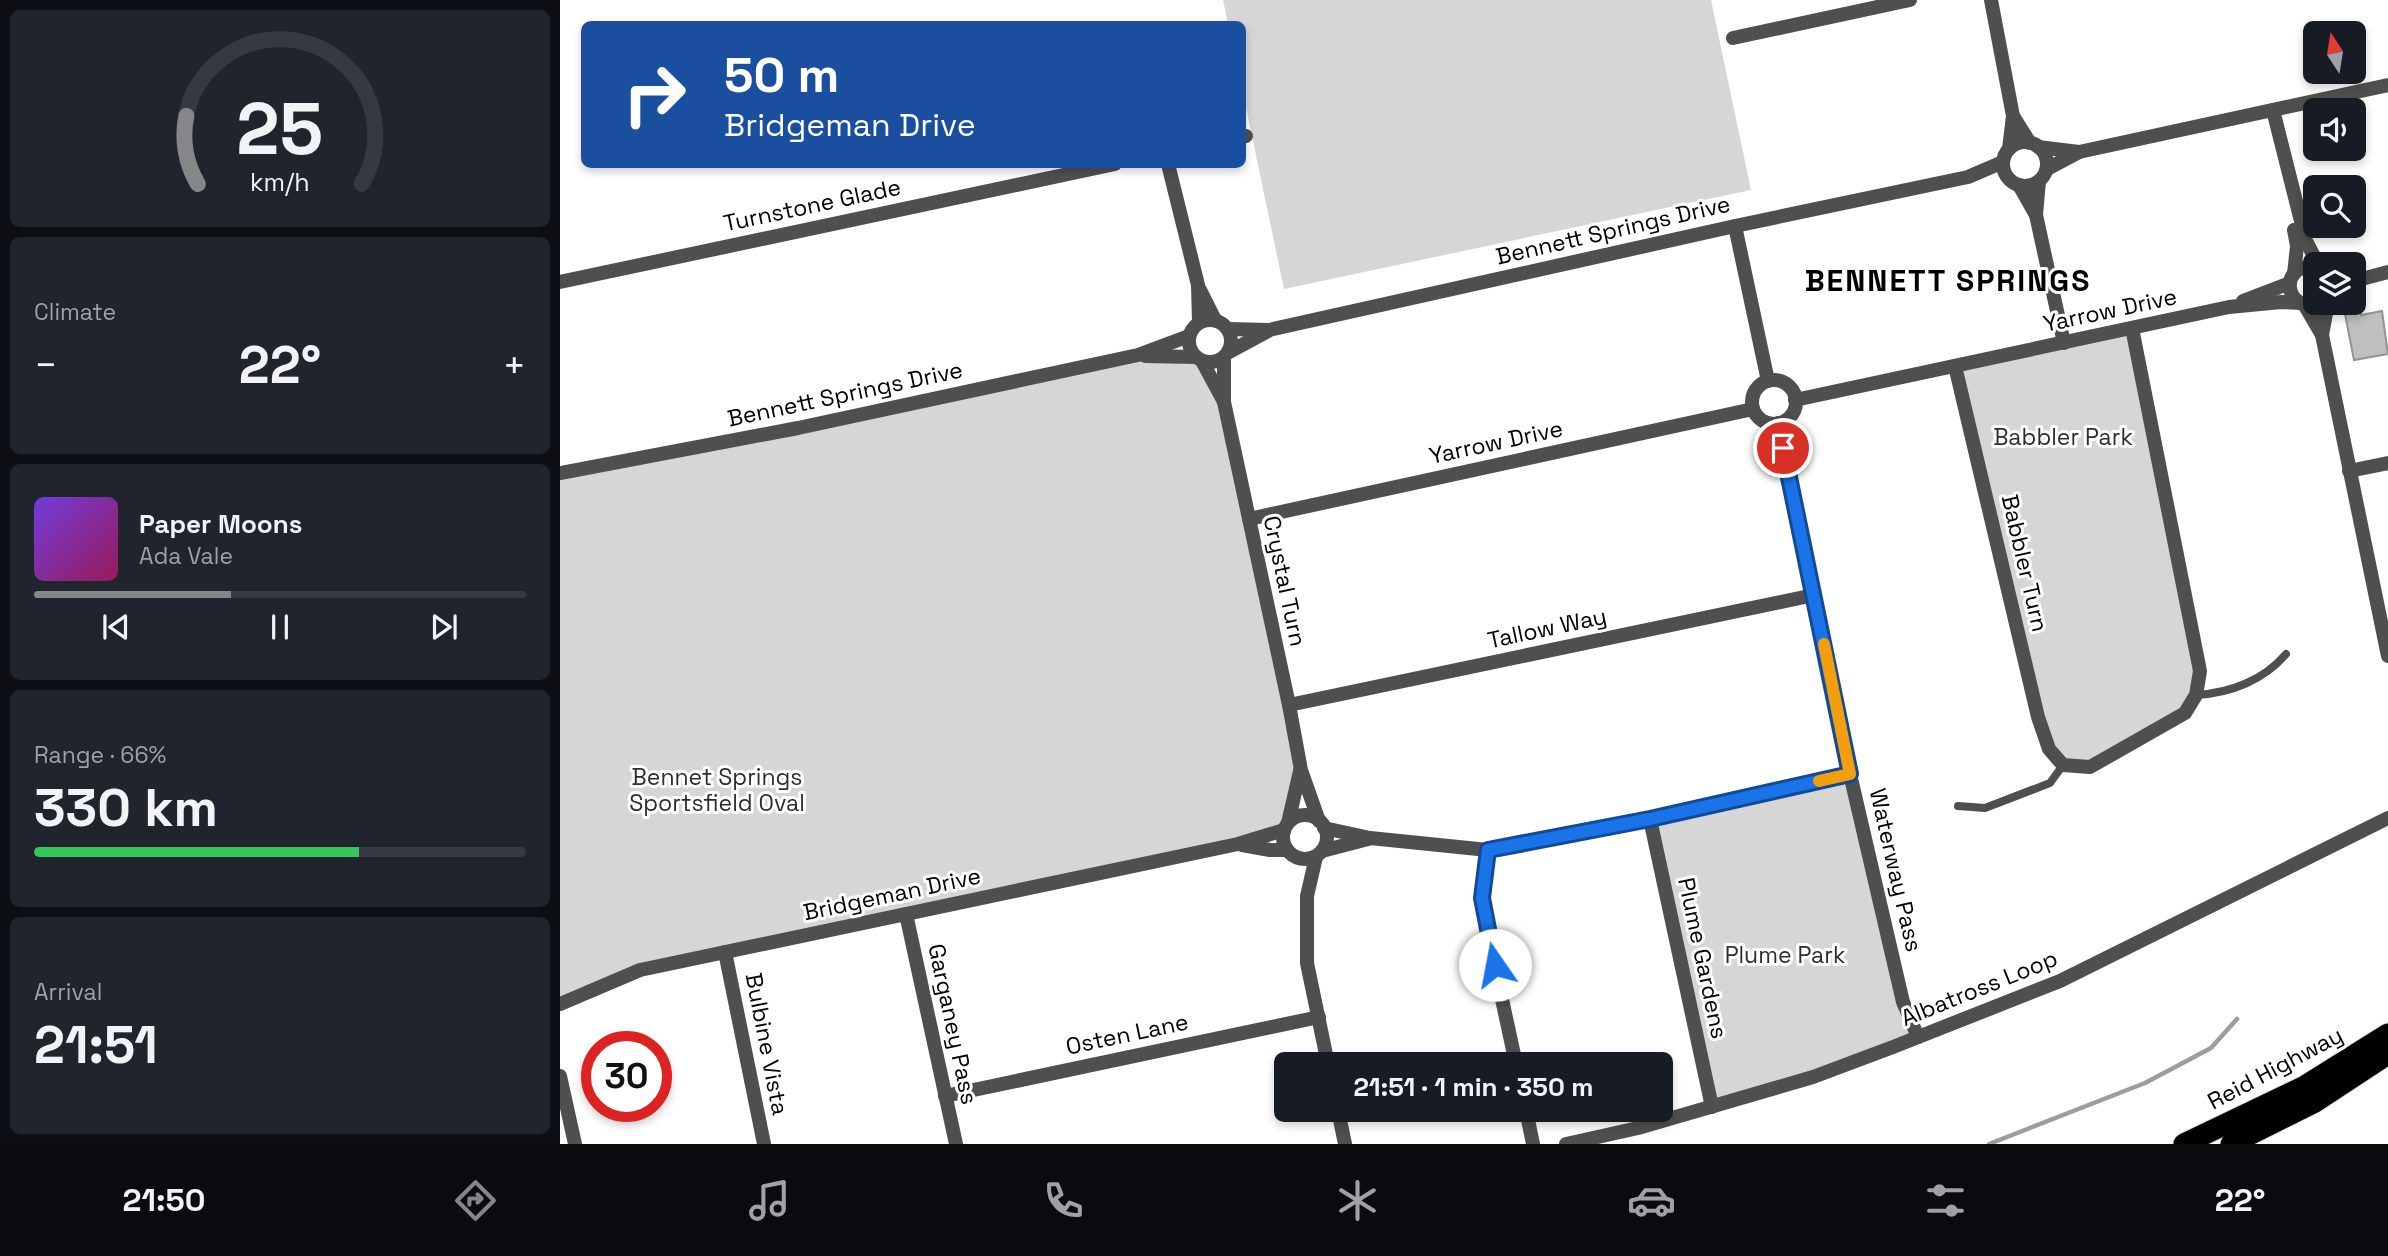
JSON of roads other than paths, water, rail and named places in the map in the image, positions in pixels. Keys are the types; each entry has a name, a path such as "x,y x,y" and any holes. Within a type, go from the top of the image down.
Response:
{"highway":[{"name":"Reid Highway","path":"2185,1144 2305,1086 2388,1034"},
{"name":"Reid Highway","path":"2231,1144 2315,1102 2388,1054"}],"street":[{"path":"1733,38 1910,0"},
{"path":"1991,0 2013,116 2009,168 2036,215 2064,343"},
{"path":"2009,168 2026,186 2079,152 2388,85"},
{"path":"2273,110 2289,178 2311,252"},
{"path":"2013,116 2047,160 2036,215"},
{"path":"2009,168 2015,145 2079,152"},
{"name":"Turnstone Glade","path":"560,282 1096,168"},
{"path":"1169,168 1198,285 1215,320"},
{"name":"Bennett Springs Drive","path":"1228,329 1269,330 2009,168"},
{"path":"2289,178 2288,202 2297,246 2292,295 2303,300"},
{"path":"1735,226 1768,381"},
{"path":"2229,307 2292,278 2303,267"},
{"path":"2366,273 2388,272"},
{"path":"2366,278 2388,272"},
{"path":"1198,285 1199,322"},
{"path":"2229,307 2303,303"},
{"name":"Yarrow Drive","path":"1795,400 2229,307"},
{"path":"2313,315 2322,335 2388,656"},
{"path":"2322,335 2326,315"},
{"path":"1215,320 1228,329 1231,337 1226,355 1217,361 1199,359 1189,345 1192,328 1199,322 1215,320"},
{"path":"2063,765 2090,767 2185,713 2196,695 2200,671 2132,328"},
{"name":"Bennett Springs Drive","path":"1226,355 1269,330"},
{"name":"Bennett Springs Drive","path":"560,473 798,428 1138,355 1189,336"},
{"name":"Bennett Springs Drive","path":"1138,355 1199,359"},
{"name":"Crystal Turn","path":"1226,355 1224,401 1301,770 1322,824"},
{"name":"Crystal Turn","path":"1199,359 1224,401"},
{"name":"Babbler Turn","path":"1955,366 2038,717 2049,749 2063,765"},
{"path":"1768,381 1783,382 1793,393 1795,400 1791,415 1778,424 1763,421 1753,409 1753,395 1768,381"},
{"name":"Yarrow Drive","path":"1249,519 1753,409"},
{"name":"Waterway Pass","path":"1778,424 1850,774 1903,1002 1918,1037"},
{"path":"2349,471 2388,463"},
{"name":"Tallow Way","path":"1289,705 1814,595"},
{"path":"1301,770 1282,837 1287,850 1300,859 1307,896 1307,963 1326,1052"},
{"path":"1286,827 1300,816 1307,815 1322,824 1370,838 1488,850 1650,819 1850,774"},
{"name":"Albatross Loop","path":"1566,1144 1638,1128 1814,1077 2060,981 2388,818"},
{"name":"Plume Gardens","path":"1650,819 1712,1107"},
{"path":"1307,896 1319,854 1327,839 1322,824"},
{"name":"Bridgeman Drive","path":"560,1004 640,970 1238,844 1286,827"},
{"path":"1300,859 1370,838"},
{"path":"1238,844 1287,850"},
{"path":"1488,850 1482,898 1484,916 1513,1052"},
{"name":"Garganey Pass","path":"906,914 956,1144"},
{"name":"Bulbine Vista","path":"725,953 764,1144"},
{"name":"Osten Lane","path":"945,1096 1319,1017"},
{"path":"560,1076 575,1144"},
{"path":"1340,1122 1345,1144"},
{"path":"1528,1122 1533,1144"}],"lane":[{"path":"2196,695 2222,694 2272,670 2286,654"},
{"path":"1958,806 1985,808 2050,783 2063,765"}],"waterway":[{"path":"1989,1144 2145,1083 2211,1048 2237,1019"}],"district":[{"name":"BENNETT SPRINGS","path":"1948,280"}],"park label":[{"name":"Babbler Park","path":"2063,437"},
{"name":"Bennet Springs Sportsfield Oval","path":"717,790"},
{"name":"Plume Park","path":"1785,955"}]}
